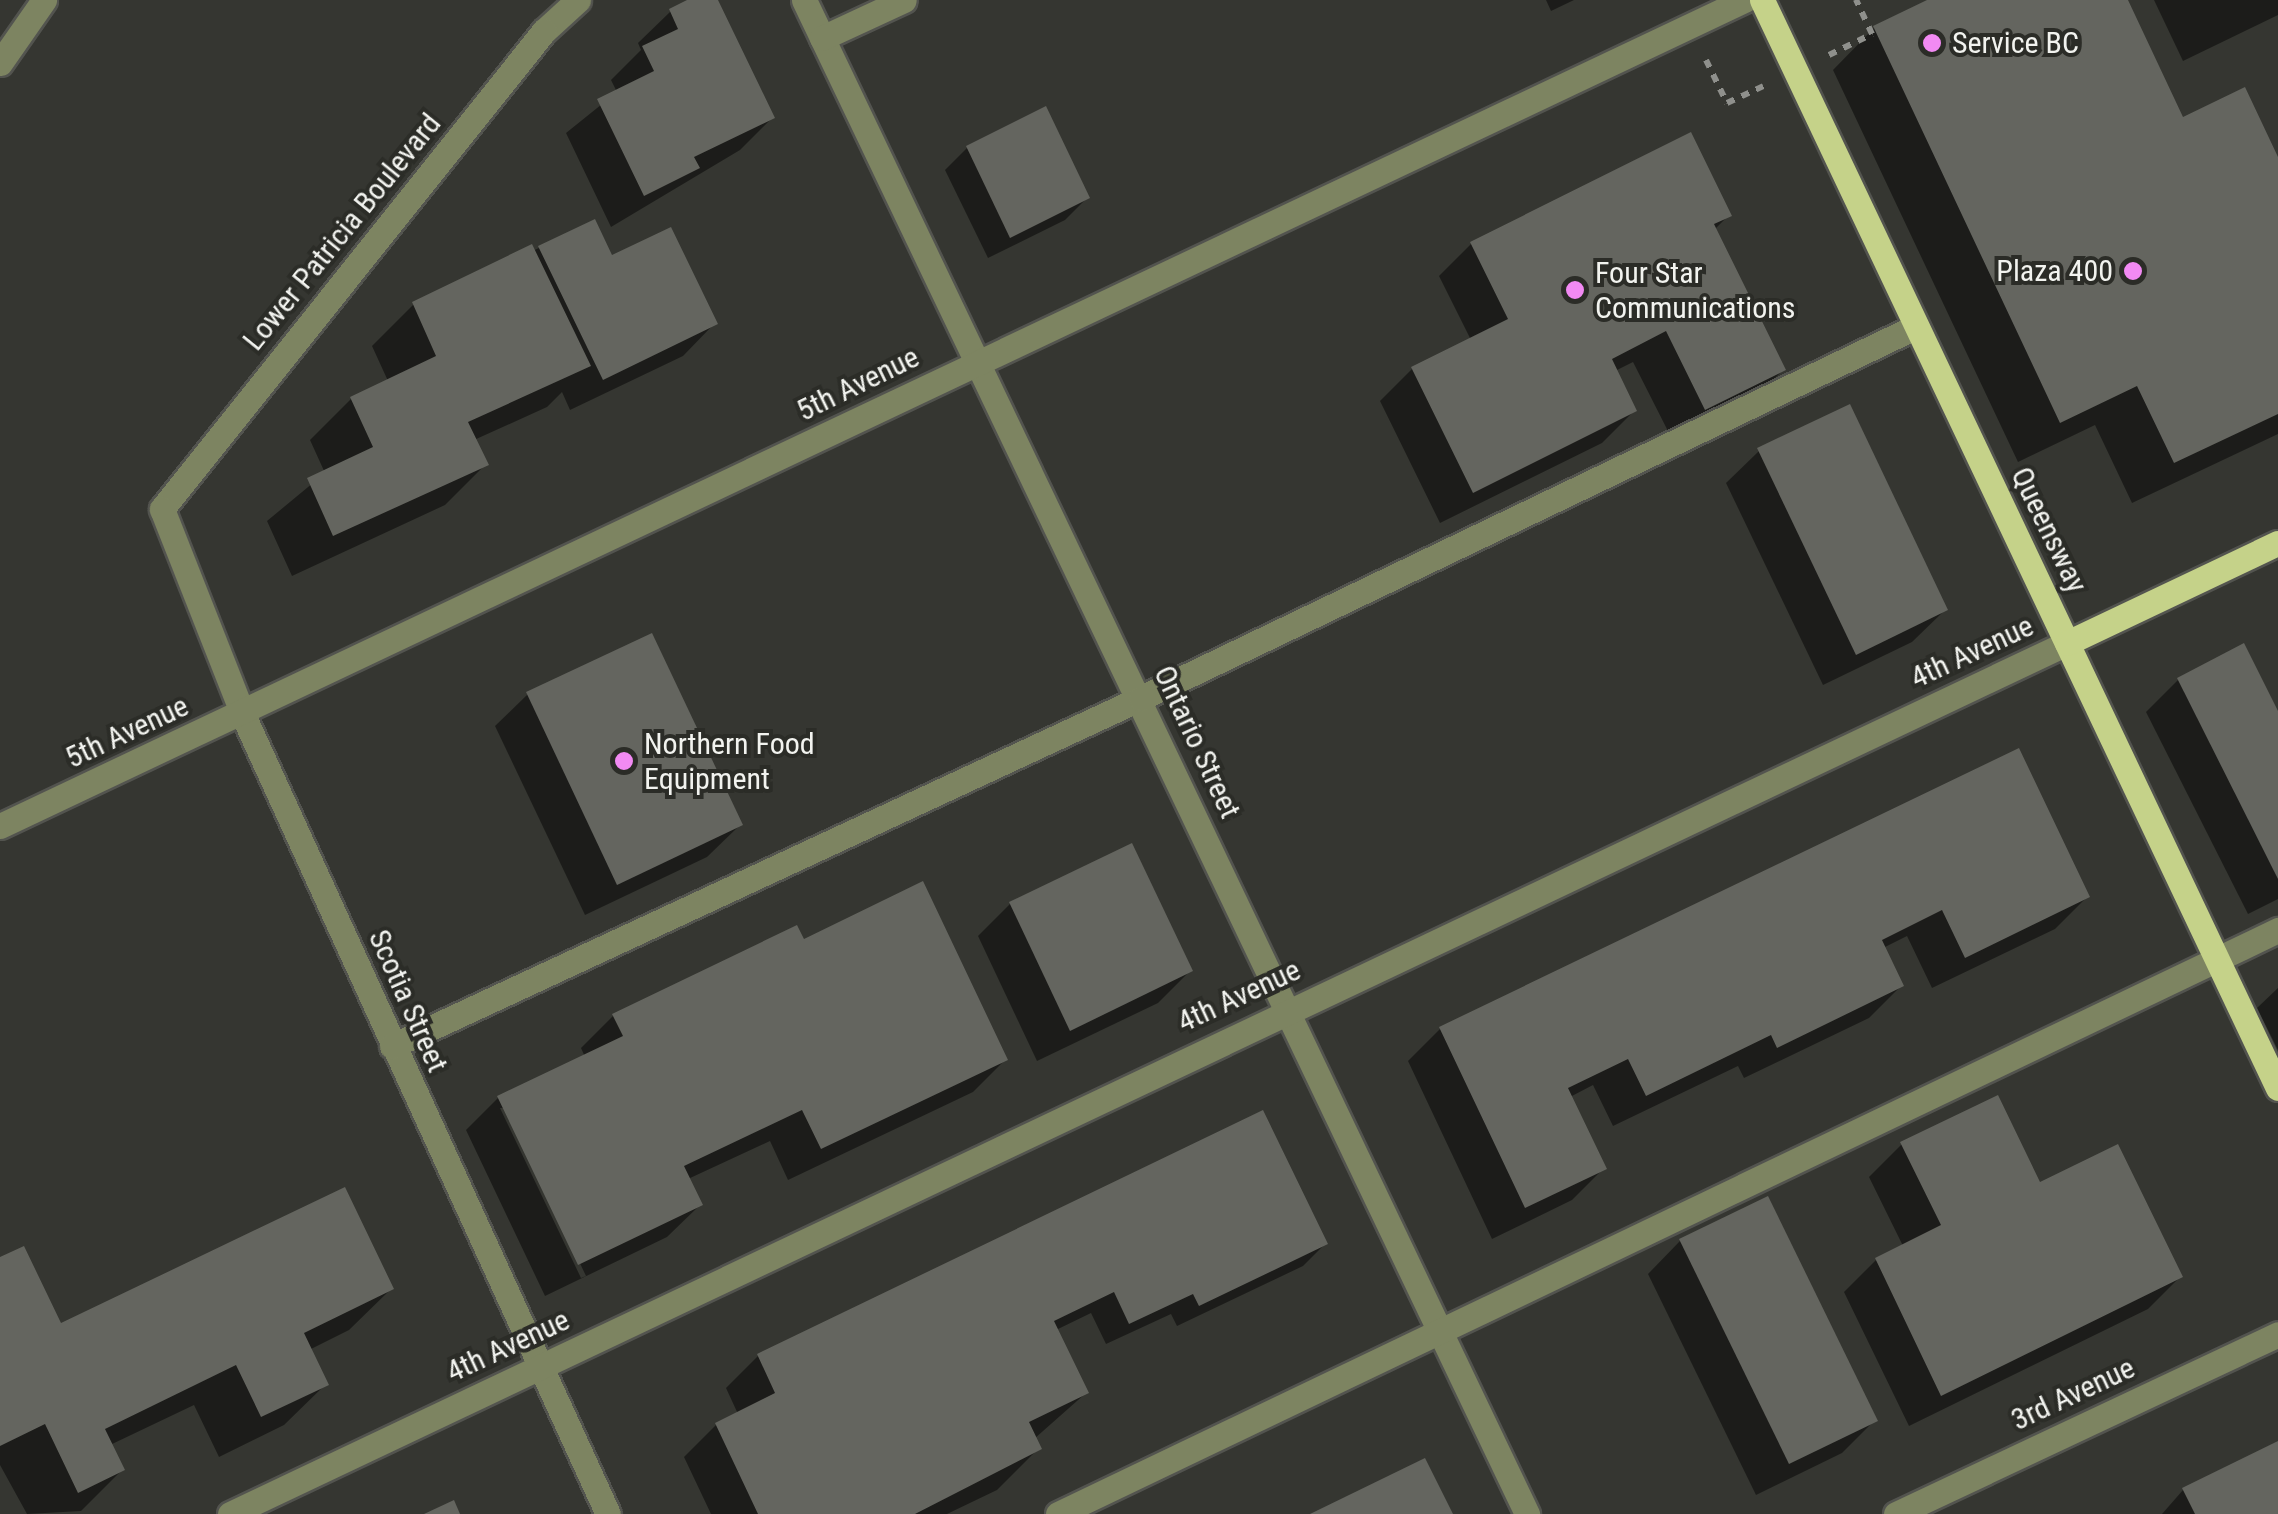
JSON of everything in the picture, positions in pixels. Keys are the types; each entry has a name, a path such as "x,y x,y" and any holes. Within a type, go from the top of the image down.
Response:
{"main road":[{"name":"Queensway","path":"1762,0 2278,1088"},
{"name":"4th Avenue","path":"2067,643 2278,543"}],"street":[{"path":"0,63 44,0"},
{"name":"Lower Patricia Boulevard","path":"162,509 544,32 578,0"},
{"name":"Ontario Street","path":"804,0 1141,698 1527,1514"},
{"path":"822,38 904,0"},
{"name":"5th Avenue","path":"0,826 242,715 1744,0"},
{"path":"392,1046 1141,698 1914,327"},
{"name":"Scotia Street","path":"162,509 242,715 537,1369 608,1514"},
{"name":"4th Avenue","path":"230,1514 1287,1009 2067,643"},
{"path":"1058,1514 2278,930"},
{"name":"3rd Avenue","path":"1896,1514 2278,1334"}],"building":[{"path":"687,0 718,0 775,118 694,157 700,168 644,196 597,99 654,71 642,46 678,29 669,9"},
{"name":"Plaza 400","path":"1927,0 2128,0 2183,117 2245,87 2278,157 2278,414 2174,463 2137,386 2060,423 1873,26"},
{"path":"1046,106 1090,198 1010,238 966,146"},
{"path":"1691,132 1732,216 1714,224 1786,370 1705,410 1666,331 1612,359 1637,411 1473,493 1411,367 1508,319 1470,242"},
{"path":"595,219 612,255 671,227 718,324 603,380 538,246"},
{"path":"532,244 591,366 468,422 489,465 333,536 307,478 373,447 350,397 436,356 412,302"},
{"path":"1850,404 1948,610 1856,655 1757,448"},
{"path":"652,633 743,825 617,885 526,692"},
{"path":"2244,643 2278,711 2278,879 2177,678"},
{"path":"2019,748 2090,897 1965,958 1942,910 1882,940 1904,986 1777,1048 1771,1035 1646,1096 1628,1059 1568,1088 1607,1169 1525,1208 1439,1027"},
{"path":"1132,843 1193,971 1070,1031 1009,902"},
{"path":"923,881 1008,1060 821,1149 802,1110 684,1166 703,1205 578,1265 497,1096 623,1036 612,1014 797,925 804,939"},
{"path":"1998,1095 2040,1182 2118,1144 2183,1277 1941,1396 1875,1258 1941,1225 1900,1142"},
{"path":"1263,1110 1328,1244 1199,1306 1193,1294 1129,1324 1114,1292 1054,1321 1089,1393 1029,1422 1042,1449 915,1514 758,1514 715,1423 775,1393 757,1354"},
{"path":"345,1187 394,1289 304,1333 329,1385 261,1417 236,1365 105,1429 125,1470 78,1493 45,1424 0,1446 0,1257 24,1246 61,1323"},
{"path":"1768,1196 1878,1421 1789,1464 1679,1239"},
{"path":"2278,1441 2278,1514 2195,1514 2182,1488"},
{"path":"1425,1458 1453,1514 1310,1514"},
{"path":"454,1500 460,1514 424,1514"}],"place":[{"name":"Service BC","path":"1932,43"},
{"name":"Plaza 400","path":"2133,271"},
{"name":"Four Star Communications","path":"1575,290"},
{"name":"Northern Food Equipment","path":"624,761"}]}
